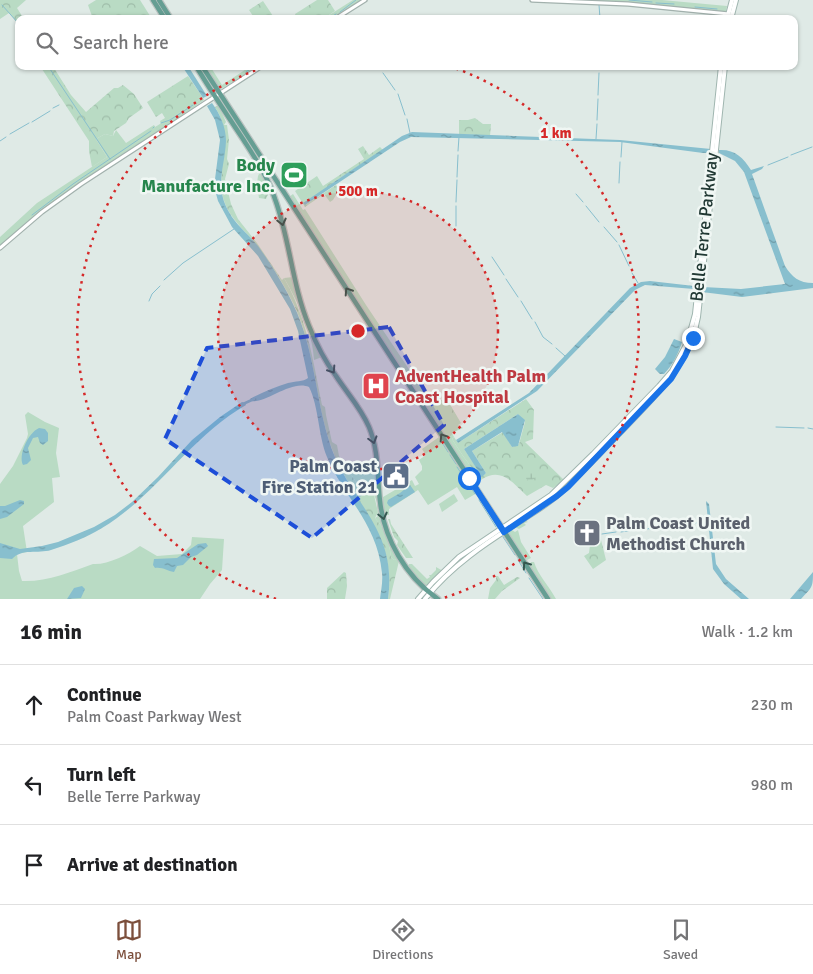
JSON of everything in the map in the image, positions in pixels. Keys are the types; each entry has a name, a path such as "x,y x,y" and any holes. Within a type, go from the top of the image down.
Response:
{"main road":[{"path":"153,0 162,15"},
{"path":"159,0 168,15"},
{"path":"729,15 732,0"},
{"path":"729,15 736,0"},
{"path":"199,70 374,332 548,599"},
{"path":"204,70 267,178 279,209 299,299 312,334 324,358 359,409 370,430 377,458 382,512 388,535 406,567 438,599"},
{"name":"Belle Terre Parkway","path":"418,599 461,562 503,530 549,502 565,489 664,387 678,369 690,347 697,324 721,70"},
{"name":"Belle Terre Parkway","path":"707,221 725,70"},
{"name":"Belle Terre Parkway","path":"425,599 428,591"}],"street":[{"path":"341,15 365,0"},
{"path":"532,0 628,4 721,15"},
{"path":"0,248 67,194 256,70"}],"highlighted area":[{"path":"389,327 444,425 312,538 165,439 207,348"}],"green space":[{"path":"0,0 26,0 17,8 21,15 15,15 15,20 9,13 0,19"},
{"path":"96,0 140,0 149,15 92,15 88,5"},
{"path":"317,0 328,0 335,11 329,15 295,14"},
{"path":"353,0 362,0 339,15 329,15"},
{"path":"589,0 662,0 727,6 726,11 719,11"},
{"path":"263,1 272,15 252,15 249,10"},
{"path":"43,70 55,70 71,95 86,112 114,88 123,85 134,94 143,108 114,131 113,136 105,134 96,139 107,157 92,167 89,141"},
{"path":"206,70 213,70 222,85 245,70 252,70 221,89 218,88"},
{"path":"188,76 203,98 161,124 160,121 165,118 162,113 156,117 147,102"},
{"path":"203,98 204,100 144,142 83,182 0,246 0,237 37,203 107,157 96,139 105,134 113,136 116,130 126,143"},
{"path":"219,106 226,122 224,125 227,125 229,140 227,159 229,164 225,179 231,204 238,219 282,280 284,278 292,293 304,324 332,442 337,445 339,456 356,482 365,475 374,473 374,495 378,512 375,518 383,528 389,544 391,557 399,561 390,599 388,599 389,576 386,556 380,538 341,469 332,449 326,431 311,356 293,303 276,273 231,215 223,197 221,184 224,133 215,107"},
{"path":"475,118 483,124 491,124 490,136 459,134 459,120"},
{"path":"363,146 369,155 380,147 383,150 334,182 305,205 336,185 339,190 333,200 330,202 324,194 305,207 295,191 317,176 323,186 364,159 358,149"},
{"path":"258,170 270,190 266,199 259,198 256,190"},
{"path":"293,194 303,210 305,209 433,405 442,400 449,403 461,423 458,425 463,428 452,433 454,437 452,439 481,480 474,484 289,197"},
{"path":"293,277 322,357 314,360 311,339 304,318 284,278"},
{"path":"526,399 534,410 533,439 525,442 564,480 553,488 546,485 527,496 501,475 488,476 481,480 452,439 454,437 458,443","holes":["518,414 525,422 519,444 512,447 503,432 472,451 486,473 482,476 464,449"]},
{"path":"442,401 449,403 457,420 453,420 453,414 450,413 450,409 442,407 440,409 442,418 436,413 438,412 432,407"},
{"path":"28,412 59,428 56,453 60,477 52,478 54,502 23,526 27,552 17,554 22,581 49,578 93,564 111,561 130,553 140,546 157,556 182,554 191,545 192,537 224,539 222,570 200,599 0,599 0,484 13,466 27,438 25,415"},
{"path":"439,437 477,493 465,500 457,487 428,505 418,490 389,509 389,515 385,515 383,497 412,480 415,486 419,484 415,477 422,470 419,460 426,455 422,449"},
{"path":"531,465 537,466 539,473 536,478 530,481 524,478 524,476 525,470"},
{"path":"374,469 378,485 379,505 399,561 391,557 389,544 383,528 375,518 378,516 377,502 374,495 374,474 365,475 356,482 349,471"},
{"path":"454,494 458,501 442,512 439,504"},
{"path":"388,519 390,519 391,524 413,558 406,558 397,545 398,541 394,537"},
{"path":"524,520 528,522 524,523 526,525 519,529 515,527 512,530 515,532 518,530 521,542 531,558 527,560 508,533 510,529"},
{"path":"599,532 606,560 593,569 584,556 589,553 590,545 592,545"},
{"path":"531,562 534,562 556,599 550,599 530,566"},
{"path":"409,564 412,564 427,579 436,570 436,567 443,571 425,587 408,567"},
{"path":"344,572 346,573 347,586 345,599 327,599 327,588"},
{"path":"496,576 504,585 517,577 520,578 502,591 495,599 488,599 490,588 496,580"}],"water":[{"path":"185,70 191,70 207,96 203,98"},
{"path":"212,103 222,121 226,136 221,185 225,203 235,221 258,246 272,267 301,322 312,361 328,439 344,475 374,523 387,557 389,576 388,599 380,599 382,573 374,540 327,457 315,403 309,387 295,386 264,399 251,401 250,399 279,386 308,378 298,331 290,309 258,256 232,227 218,201 215,179 220,140 215,120 207,106"},
{"path":"412,132 620,140 711,149 711,153 620,142 411,137 400,142 305,205 303,203 402,136"},
{"path":"719,150 734,152 745,161 751,170 764,166 752,174 785,266 796,279 813,283 813,288 742,297 702,292 703,287 741,289 785,284 744,172 735,161 719,153"},
{"path":"650,281 694,286 694,289 645,285 635,290 537,391 458,443 456,440 529,393 630,288 641,282"},
{"path":"674,339 682,342 679,351 667,371 664,374 660,374 655,369 665,357"},
{"path":"242,402 246,405 208,433 140,499 122,515 102,528 84,538 51,550 25,552 12,559 0,558 0,543 20,549 42,546 58,542 94,527 115,515 132,502 158,477 192,440"},
{"path":"518,414 525,420 518,446 512,447 502,432 472,451 486,473 482,477 464,449"},
{"path":"39,428 45,429 48,433 48,441 43,445 38,437 33,438 28,448 31,460 23,465 22,456 25,445 31,434"},
{"path":"410,485 415,492 391,507 389,506 388,500"},
{"path":"20,500 24,501 24,504 7,517 0,519 0,506"},
{"path":"706,501 709,504 716,564 726,579 749,599 741,599 724,584 713,569"},
{"path":"206,543 208,546 197,555 191,557 183,565 177,566 174,572 155,568 153,565 154,559 177,558 198,544"},
{"path":"813,572 812,584 808,592 801,599 790,599"},
{"path":"82,586 85,589 81,598 67,599 74,588"}],"waterway":[{"path":"340,12 356,0"},
{"path":"629,0 652,2"},
{"path":"656,3 674,4"},
{"path":"2,5 15,20"},
{"path":"599,5 600,15"},
{"path":"695,7 717,9"},
{"path":"51,70 110,159"},
{"path":"383,73 395,90"},
{"path":"598,95 599,73"},
{"path":"398,94 405,115"},
{"path":"597,120 598,99"},
{"path":"53,108 59,105"},
{"path":"161,123 170,120 193,105"},
{"path":"32,122 50,111"},
{"path":"407,119 410,133"},
{"path":"10,134 29,123"},
{"path":"596,139 597,124"},
{"path":"32,215 73,184 151,131"},
{"path":"0,141 6,137"},
{"path":"458,151 459,137"},
{"path":"621,157 622,142"},
{"path":"791,155 812,147"},
{"path":"457,177 458,155"},
{"path":"768,165 788,157"},
{"path":"619,183 620,162"},
{"path":"456,202 457,180"},
{"path":"576,194 583,202"},
{"path":"456,206 456,226"},
{"path":"586,206 599,222"},
{"path":"604,227 617,242"},
{"path":"164,280 183,263 234,229"},
{"path":"619,245 629,266"},
{"path":"492,257 504,275"},
{"path":"632,273 638,283"},
{"path":"506,279 518,297"},
{"path":"149,301 152,294 160,286"},
{"path":"521,301 532,319"},
{"path":"535,322 543,337 552,344"},
{"path":"556,348 565,356"},
{"path":"243,404 254,399"},
{"path":"776,427 804,428"},
{"path":"808,428 813,429"},
{"path":"440,439 448,452"},
{"path":"450,455 456,464"},
{"path":"457,467 475,494"},
{"path":"479,500 496,527"},
{"path":"696,523 708,522"},
{"path":"672,526 691,524"},
{"path":"646,529 666,527"},
{"path":"621,532 640,529"},
{"path":"602,534 616,532"},
{"path":"503,537 515,555"},
{"path":"518,560 526,573"},
{"path":"529,578 543,599"}],"place":[{"name":"Body Manufacture Inc.","path":"294,175"},
{"name":"AdventHealth Palm Coast Hospital","path":"376,386"},
{"name":"Palm Coast Fire Station 21","path":"396,476"},
{"name":"Palm Coast United Methodist Church","path":"587,533"}],"route":[{"path":"469,478 504,532 568,487 671,379 690,347 693,338"}]}
